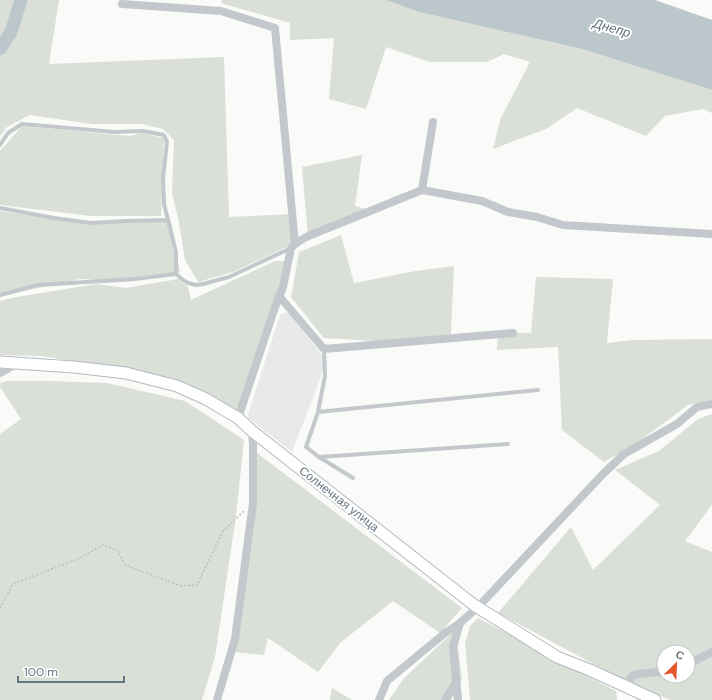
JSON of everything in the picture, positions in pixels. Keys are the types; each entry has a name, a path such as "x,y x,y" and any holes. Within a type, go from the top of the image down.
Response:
{"street":[{"path":"122,4 221,11 275,28 293,246 283,287 238,418"},
{"path":"422,190 433,122"},
{"path":"293,246 306,237 422,190 482,202 508,212 537,217 562,225 712,234"},
{"path":"280,296 324,349 512,333"},
{"name":"Солнечная улица","path":"0,362 18,362 126,373 176,386 206,399 238,418 478,607 557,657 590,670 625,687 638,696 655,700"},
{"path":"0,373 18,362"},
{"path":"379,700 387,681 478,607 602,474 624,454 677,424 697,407 712,404"},
{"path":"217,700 235,639 253,503 252,430"},
{"path":"458,700 453,646 460,623"},
{"path":"696,660 712,652"},
{"path":"625,687 633,675 656,672"},
{"path":"445,700 457,681"}],"lane":[{"path":"0,144 8,133 22,124 115,132 143,131 164,135 167,142 163,178 164,204 176,252 176,274"},
{"path":"0,208 91,223 168,220"},
{"path":"0,295 38,285 176,274 188,283 196,285 203,284 228,277 293,246"},
{"path":"324,349 325,376 318,412 306,447 353,478"},
{"path":"318,412 538,390"},
{"path":"319,457 508,444"}],"path":[{"path":"0,608 13,584 80,558 103,545 117,550 125,565 181,586 197,585 223,531 253,503"}],"shaded area":[{"path":"0,0 59,0 49,64 224,57 229,217 293,214 295,243 233,272 198,282 185,260 178,217 172,194 174,140 163,129 141,124 91,124 30,115 7,127 0,136"},
{"path":"222,0 386,0 419,12 582,49 712,90 712,113 703,109 665,116 646,136 577,108 546,129 493,149 500,120 530,62 504,54 487,62 429,62 386,47 366,109 329,99 334,38 290,40 290,23 221,3"},
{"path":"22,126 130,136 142,133 164,138 161,216 91,216 0,205 0,151"},
{"path":"362,155 355,206 366,209 308,236 302,167"},
{"path":"0,211 89,224 171,221 180,272 125,281 80,279 0,296"},
{"path":"341,235 354,283 416,271 454,266 451,334 391,342 324,338 291,297 299,252"},
{"path":"275,261 285,261 278,296 238,411 198,388 132,371 42,356 0,355 0,301 96,284 126,288 178,279 188,287 191,300"},
{"path":"536,277 613,279 607,343 633,340 712,339 712,400 688,405 634,445 604,462 562,430 558,347 497,350 498,333 531,333"},
{"path":"288,312 327,361 292,452 247,417 280,315"},
{"path":"7,381 107,383 185,401 244,440 236,516 215,657 202,700 0,700 0,434 21,419 0,387 0,383"},
{"path":"712,414 712,505 685,541 712,552 712,700 670,700 616,676 498,613 571,527 593,570 660,505 615,470 659,451 698,419"},
{"path":"257,453 462,608 440,633 393,601 340,643 318,672 268,638 264,655 233,652"},
{"path":"478,618 616,691 617,700 470,700 465,644 470,626"},
{"path":"465,620 457,640 462,679 451,700 389,700 404,678"},
{"path":"332,688 352,700 330,700"}],"water":[{"name":"Днепр","path":"386,0 655,0 712,20 712,90 582,49 419,12"}],"waterway":[{"path":"0,49 11,32 21,0"}]}
